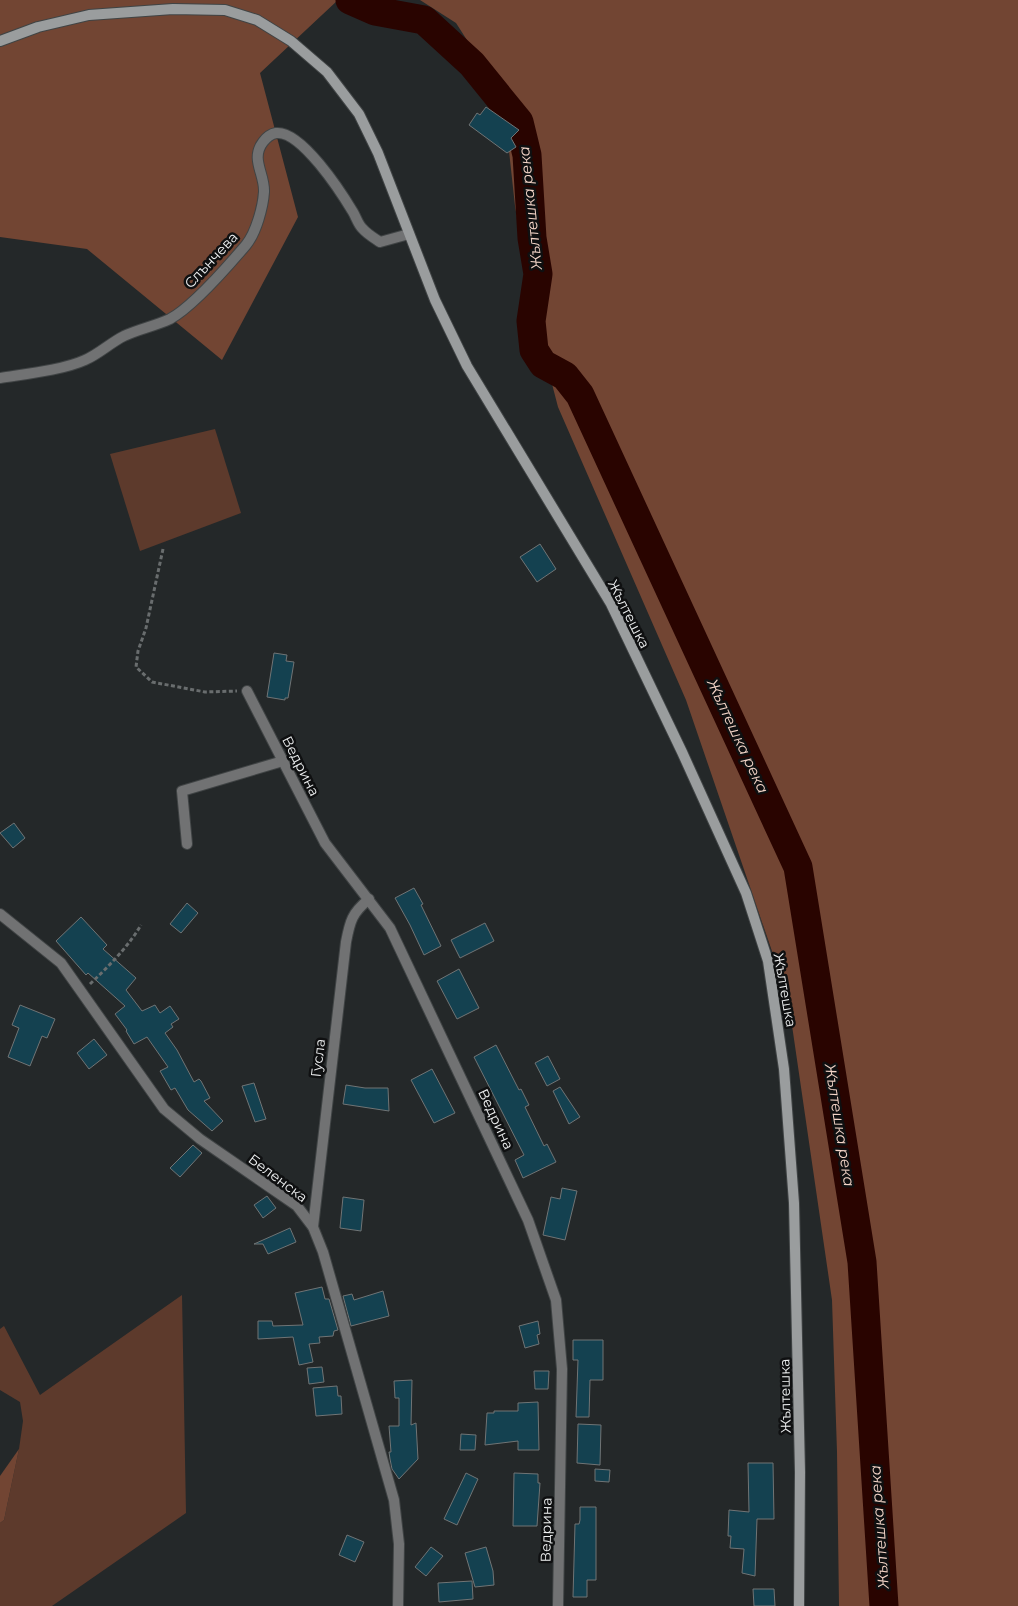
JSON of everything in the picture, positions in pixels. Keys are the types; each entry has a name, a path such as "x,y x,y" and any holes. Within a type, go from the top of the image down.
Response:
{"main road":[{"name":"Жълтешка","path":"0,41 38,27 89,15 173,9 225,10 257,20 291,41 327,72 359,114 378,153 435,300 467,366 512,438 615,613 682,752 746,893 768,961 784,1069 794,1203 800,1472 798,1606"}],"street":[{"name":"Слънчева","path":"0,378 65,366 85,360 118,339 134,331 171,318 184,308 234,259 248,242 263,204 264,189 258,160 258,148 266,138 275,133 291,138 308,151 326,171 354,212 361,228 372,238 380,242 409,234"},
{"name":"Ведрина","path":"248,691 325,843 390,928 528,1220 556,1300 562,1369 558,1606"},
{"path":"187,844 182,791 283,762"},
{"name":"Гусла","path":"313,1227 346,942 351,919 357,909 369,899"},
{"name":"Беленска","path":"0,914 61,963 164,1109 200,1139 297,1206 313,1227 323,1252 394,1500 399,1544 398,1606"}],"path":[{"path":"163,549 146,628 138,651 136,667 152,682 205,692 248,691"},
{"path":"80,992 110,966 136,934 141,924"}],"shaded area":[{"path":"0,0 338,0 260,73 298,217 222,360 87,249 0,237"},
{"path":"420,0 1018,0 1018,1606 839,1606 837,1452 832,1300 788,998 686,700 558,407 533,311 515,206 503,96 456,23"},
{"path":"215,429 241,513 140,551 110,454"},
{"path":"182,1295 186,1513 52,1606 0,1606 0,1523 4,1520 23,1421 20,1402 0,1390 0,1329 4,1326 40,1395"},
{"path":"19,1449 4,1520 0,1523 0,1476"}],"building":[{"path":"486,107 519,130 511,138 516,147 507,153 469,125 477,113 480,115"},
{"path":"540,544 556,569 537,582 520,557"},
{"path":"274,653 287,655 286,661 294,662 288,698 285,698 285,700 267,697"},
{"path":"14,823 25,838 13,848 0,833"},
{"path":"414,888 441,946 424,955 395,898"},
{"path":"187,903 198,913 181,933 170,924"},
{"path":"81,917 107,945 103,949 136,978 126,990 142,1011 155,1005 160,1013 170,1006 179,1019 171,1024 173,1027 165,1033 177,1050 194,1082 199,1079 201,1081 210,1098 204,1101 223,1121 212,1131 188,1110 175,1088 171,1090 160,1071 168,1067 147,1037 134,1044 127,1030 115,1014 125,1006 88,973 86,975 56,941"},
{"path":"485,923 494,941 460,958 451,940"},
{"path":"459,969 479,1008 457,1019 437,981"},
{"path":"20,1005 55,1019 47,1038 42,1036 30,1066 8,1057 19,1028 12,1025"},
{"path":"94,1039 107,1055 89,1069 77,1053"},
{"path":"496,1045 519,1090 521,1089 529,1105 525,1107 544,1146 547,1144 556,1162 523,1178 515,1160 524,1155 474,1057"},
{"path":"548,1056 560,1079 547,1086 535,1063"},
{"path":"432,1069 455,1113 434,1123 411,1080"},
{"path":"254,1083 266,1119 255,1122 242,1086"},
{"path":"346,1085 365,1088 388,1088 389,1111 343,1104"},
{"path":"560,1087 580,1117 569,1124 553,1091"},
{"path":"193,1145 202,1153 180,1177 170,1168"},
{"path":"562,1188 577,1191 565,1240 543,1235 551,1197 560,1199"},
{"path":"267,1196 276,1208 263,1218 254,1205"},
{"path":"343,1197 364,1200 361,1231 340,1228"},
{"path":"290,1228 296,1242 268,1254 263,1244 254,1244"},
{"path":"322,1287 325,1299 329,1299 338,1330 334,1331 333,1336 319,1337 320,1343 309,1344 313,1362 299,1365 293,1337 258,1339 258,1321 272,1321 273,1326 303,1325 295,1293"},
{"path":"383,1291 389,1316 351,1326 343,1296 352,1294 354,1300"},
{"path":"538,1321 540,1334 537,1335 539,1344 525,1348 519,1326"},
{"path":"573,1340 603,1340 603,1380 590,1380 589,1417 576,1417 578,1360 573,1360"},
{"path":"322,1367 324,1382 309,1384 307,1368"},
{"path":"534,1371 549,1371 548,1389 535,1389"},
{"path":"412,1380 411,1425 416,1423 418,1459 399,1479 392,1469 389,1452 391,1452 389,1426 399,1426 399,1398 395,1398 394,1381"},
{"path":"337,1386 338,1396 341,1396 342,1414 316,1416 313,1388"},
{"path":"538,1402 539,1450 518,1450 518,1441 485,1445 487,1413 494,1413 494,1411 518,1411 518,1403"},
{"path":"578,1424 601,1425 600,1465 577,1463"},
{"path":"461,1434 476,1435 475,1450 460,1450"},
{"path":"748,1463 773,1463 774,1519 757,1519 755,1576 742,1573 744,1549 730,1548 731,1536 728,1536 729,1510 749,1512"},
{"path":"595,1469 610,1470 609,1482 595,1481"},
{"path":"466,1473 478,1479 457,1525 444,1519"},
{"path":"514,1473 538,1474 538,1483 540,1483 537,1526 513,1526"},
{"path":"580,1507 596,1507 596,1580 587,1580 587,1597 573,1597 575,1524 579,1524"},
{"path":"347,1535 364,1542 355,1562 339,1555"},
{"path":"431,1547 443,1556 426,1576 415,1567"},
{"path":"486,1547 493,1571 494,1585 475,1587 465,1553"},
{"path":"472,1581 473,1599 439,1602 438,1583"},
{"path":"753,1589 774,1589 775,1606 754,1606"}],"waterway":[{"name":"Жълтешка река","path":"350,0 375,11 424,20 472,64 519,122 527,155 532,238 538,274 531,321 534,350 543,364 565,376 580,395 798,867 862,1262 884,1606"}]}
